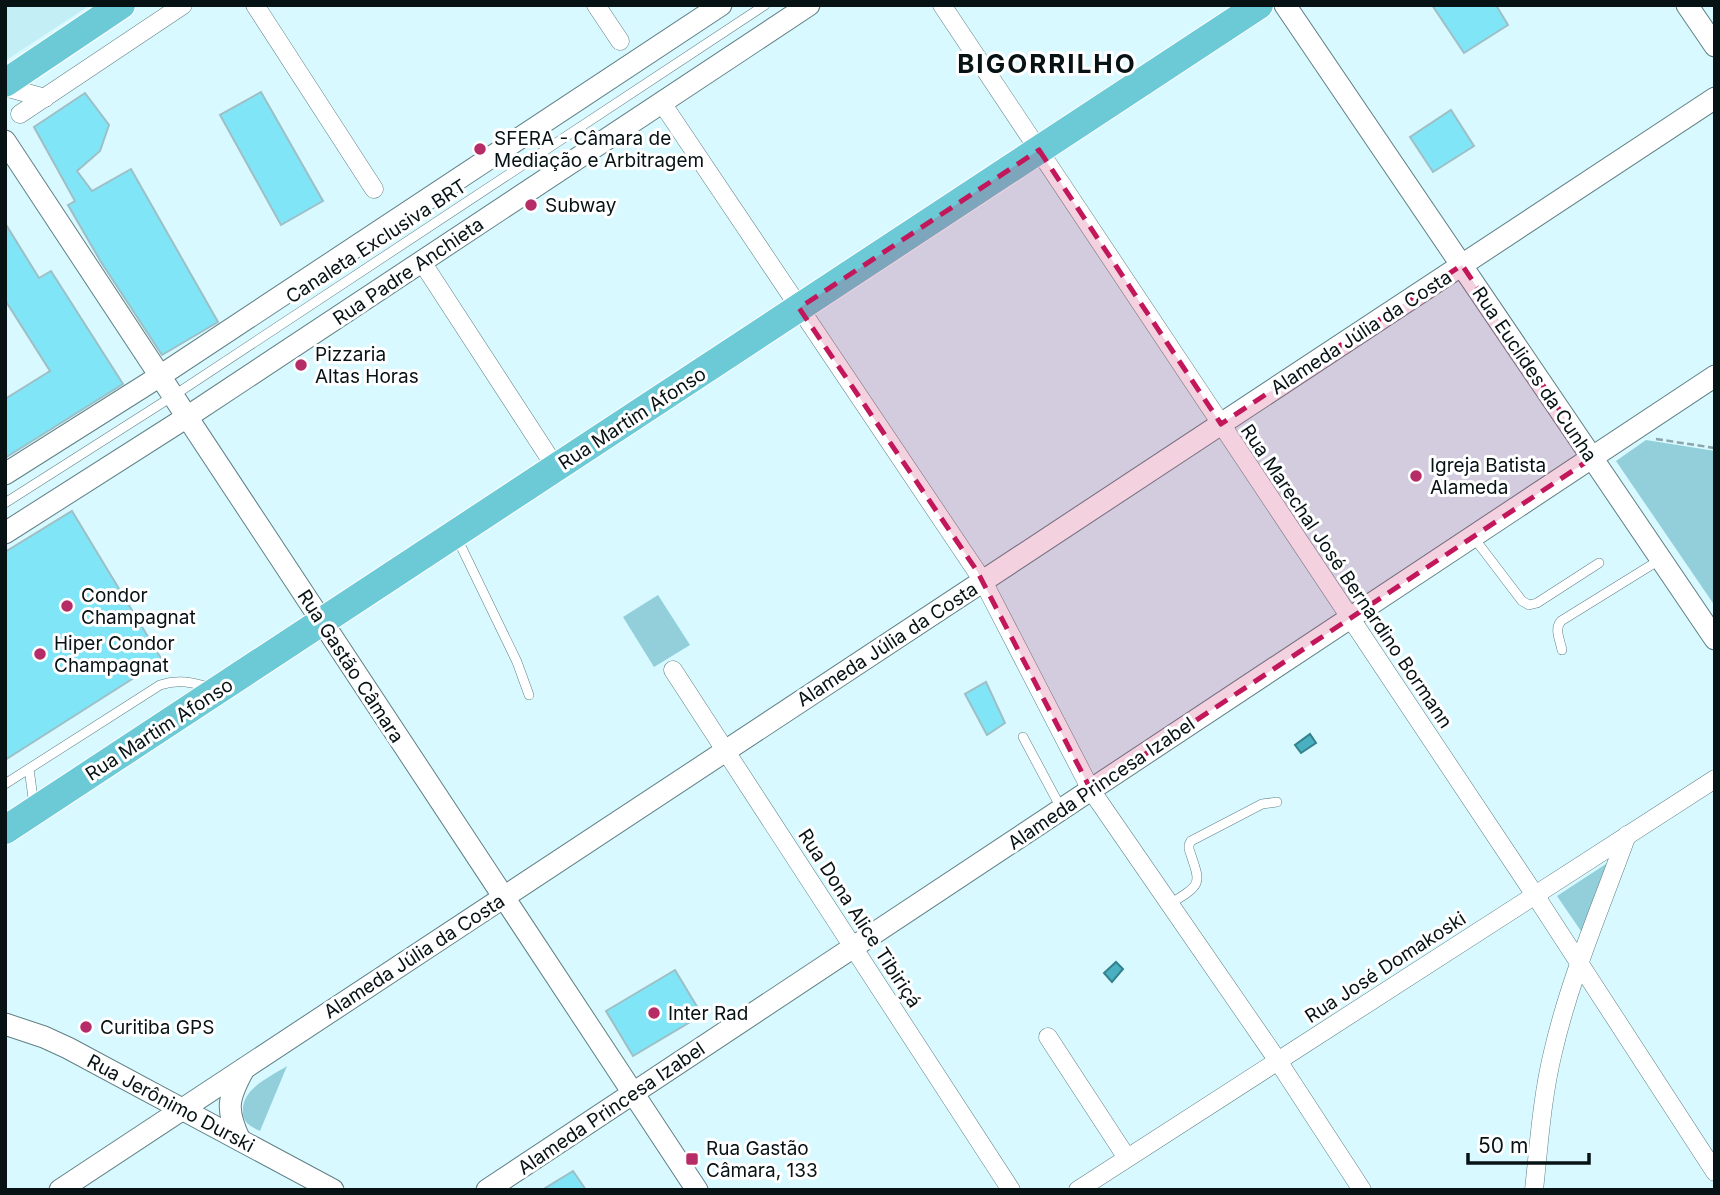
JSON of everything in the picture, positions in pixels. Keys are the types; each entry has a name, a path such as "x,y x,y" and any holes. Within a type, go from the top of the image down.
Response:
{"main road":[{"path":"5,85 121,5"},
{"name":"Rua Martim Afonso","path":"5,830 1259,5"}],"street":[{"path":"20,114 183,5"},
{"path":"255,5 374,189"},
{"path":"596,5 620,41"},
{"path":"5,474 160,376 721,5"},
{"name":"Rua Padre Anchieta","path":"5,533 187,417 809,5"},
{"name":"Rua Marechal José Bernardino Bormann","path":"942,5 1535,895 1715,1172"},
{"name":"Rua Euclides da Cunha","path":"1285,5 1715,639"},
{"path":"1687,5 1715,46"},
{"path":"5,85 45,97"},
{"name":"Alameda Júlia da Costa","path":"60,1190 1715,98"},
{"path":"662,103 983,581 1091,790 1278,1061 1362,1190"},
{"name":"Rua Gastão Câmara","path":"5,141 697,1190"},
{"path":"422,262 556,468"},
{"name":"Alameda Princesa Izabel","path":"487,1190 1715,376"},
{"name":"Rua Dona Alice Tibiriçá","path":"673,670 1011,1190"},
{"name":"Rua José Domakoski","path":"1078,1190 1715,779"},
{"path":"1534,1190 1553,1053 1580,964 1627,835"},
{"name":"Rua Jerônimo Durski","path":"5,1024 56,1042 333,1190"},
{"path":"1048,1037 1127,1158"},
{"path":"240,1140 229,1107 235,1086 245,1068"}],"lane":[{"name":"Canaleta Exclusiva BRT","path":"5,503 173,396 765,5"},
{"path":"455,534 517,662 530,695"},
{"path":"1473,537 1522,601 1529,604 1537,603 1599,563"},
{"path":"1562,650 1558,631 1561,621 1661,559"},
{"path":"5,784 160,685 172,681 187,681 218,690"},
{"path":"1023,737 1062,809"},
{"path":"29,769 35,810"},
{"path":"1170,904 1191,890 1198,881 1189,849 1191,841 1262,804 1277,802"}],"path":[{"path":"1628,434 1715,449"}],"highlighted area":[{"path":"1039,150 1221,424 1462,265 1592,458 1091,790 977,571 799,308"}],"shaded area":[{"path":"5,5 90,5 5,61"},
{"path":"1646,440 1715,451 1715,606 1616,461"},
{"path":"658,595 690,645 654,667 623,617"},
{"path":"1310,734 1316,743 1301,753 1295,745"},
{"path":"1609,862 1583,934 1557,896"},
{"path":"1116,962 1123,969 1112,982 1104,973"},
{"path":"287,1066 260,1131 250,1126 243,1116 247,1097 258,1084"}],"building":[{"path":"1432,5 1496,5 1508,25 1464,53"},
{"path":"261,92 323,201 281,225 220,115"},
{"path":"85,93 109,125 100,151 77,171 92,191 131,169 218,322 162,355 101,262 68,205 75,201 34,127"},
{"path":"1451,110 1474,146 1433,172 1410,137"},
{"path":"5,223 39,278 51,271 123,384 5,458 5,399 50,371 5,300"},
{"name":"Condor Champagnat","path":"72,511 162,660 5,760 5,552"},
{"path":"986,682 1005,723 987,735 965,694"},
{"name":"Inter Rad","path":"675,970 702,1015 633,1056 606,1011"},
{"path":"573,1171 586,1190 542,1190"}],"place":[{"name":"SFERA - Câmara de Mediação e Arbitragem","path":"480,149"},
{"name":"Subway","path":"531,205"},
{"name":"Pizzaria Altas Horas","path":"301,365"},
{"name":"Igreja Batista Alameda","path":"1416,476"},
{"name":"Condor Champagnat","path":"67,606"},
{"name":"Hiper Condor Champagnat","path":"40,654"},
{"name":"Inter Rad","path":"654,1013"},
{"name":"Curitiba GPS","path":"86,1027"},
{"name":"Rua Gastão Câmara, 133","path":"692,1159"}],"district":[{"name":"BIGORRILHO","path":"1047,64"}]}
